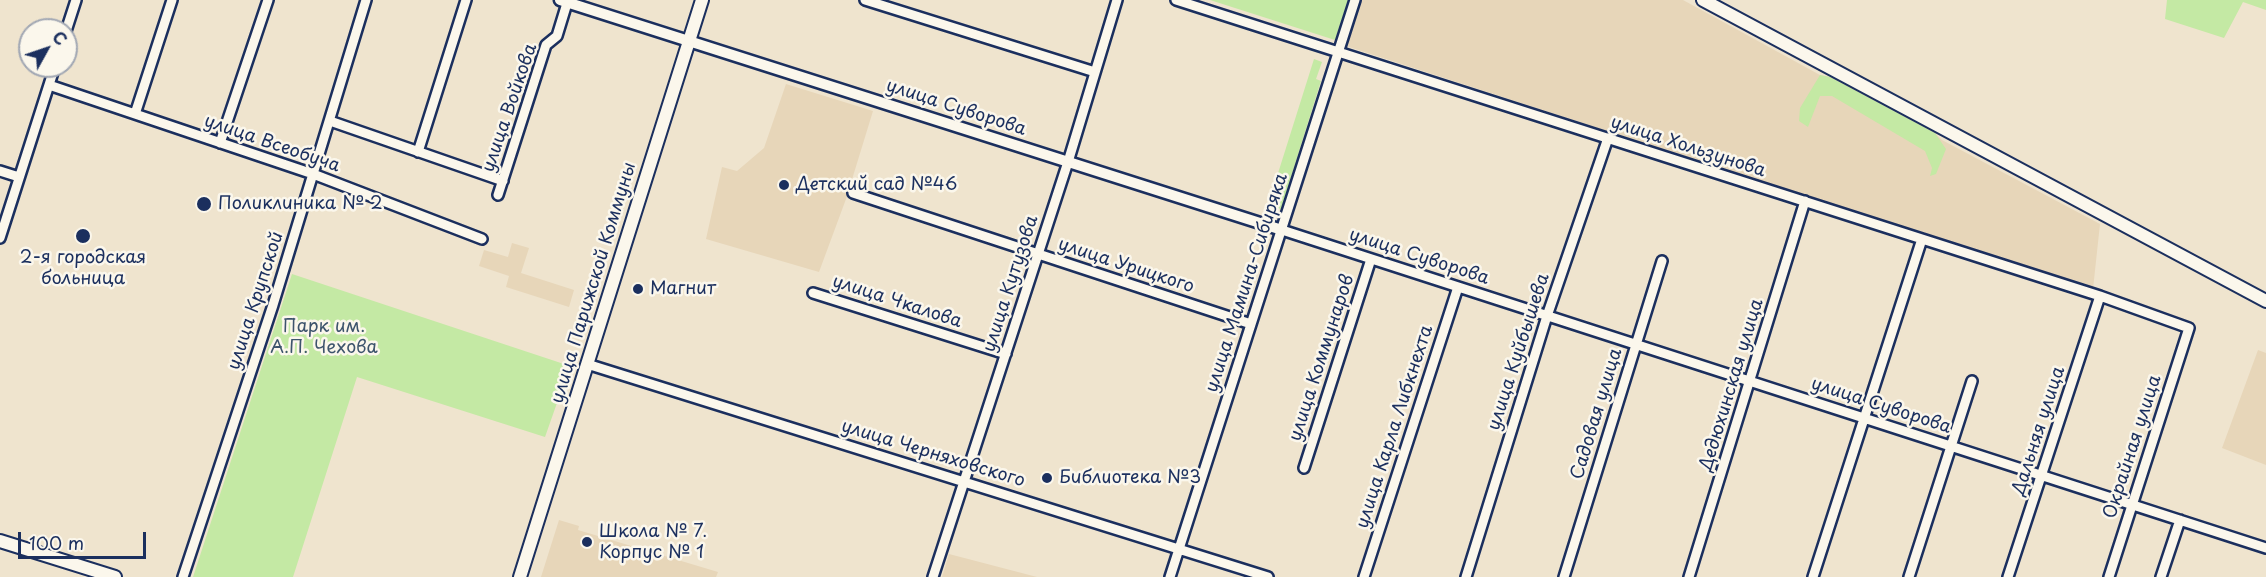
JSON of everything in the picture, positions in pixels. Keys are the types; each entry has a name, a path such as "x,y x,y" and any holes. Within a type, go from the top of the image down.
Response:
{"main road":[{"name":"улица Парижской Коммуны","path":"520,577 702,0"},
{"path":"1703,0 2266,301"},
{"path":"0,541 116,577"}],"street":[{"path":"70,18 76,0"},
{"path":"135,114 172,0"},
{"path":"220,143 268,0"},
{"name":"улица Крупской","path":"183,577 273,305 366,0"},
{"path":"418,152 466,0"},
{"path":"865,0 1095,72"},
{"name":"улица Кутузова","path":"933,577 1068,162 1117,0"},
{"name":"улица Хользунова","path":"1176,0 2100,296 2189,327"},
{"name":"улица Мамина-Сибиряка","path":"1170,577 1355,0"},
{"name":"улица Суворова","path":"565,1 2266,548"},
{"name":"улица Войкова","path":"498,195 546,45 557,36 565,1"},
{"path":"0,238 51,78"},
{"name":"улица Всеобуча","path":"49,85 313,174 482,239"},
{"path":"330,122 503,181"},
{"name":"улица Куйбышева","path":"1466,577 1547,315 1608,138"},
{"path":"0,171 20,177"},
{"name":"улица Урицкого","path":"853,193 1251,324"},
{"name":"Дедюхинская улица","path":"1689,577 1805,201"},
{"path":"1814,577 1922,239"},
{"name":"улица Коммунаров","path":"1304,468 1371,259"},
{"name":"Садовая улица","path":"1564,577 1662,261"},
{"name":"улица Карла Либкнехта","path":"1364,577 1458,287"},
{"name":"улица Чкалова","path":"813,292 1006,354"},
{"name":"Дальняя улица","path":"2008,577 2100,296"},
{"name":"Окрайная улица","path":"2109,577 2189,327"},
{"name":"улица Черняховского","path":"587,364 964,480 1268,577"},
{"path":"1910,577 1972,381"},
{"path":"2161,577 2180,520"}],"shaded area":[{"path":"1361,0 1683,0 1820,75 1830,77 1935,133 1942,140 2100,224 2093,289 1346,46"},
{"name":"Детский сад №46","path":"786,84 873,111 846,199 819,272 706,239 722,167 737,171 764,148"},
{"path":"512,243 529,248 521,273 574,290 569,307 506,287 509,276 479,266 484,250 508,257"},
{"path":"2258,350 2266,353 2266,465 2222,448"},
{"name":"Школа № 7. Корпус № 1","path":"559,520 579,526 578,530 718,572 716,577 541,577"},
{"path":"949,554 1037,577 942,577"}],"green space":[{"path":"1210,0 1348,0 1335,40"},
{"path":"2167,0 2266,0 2266,10 2243,2 2224,38 2165,19"},
{"path":"1314,59 1322,62 1316,79 1321,81 1281,209 1268,205"},
{"path":"1820,75 1830,77 1935,133 1946,149 1936,174 1930,176 1932,168 1925,151 1832,96 1820,96 1808,127 1799,121 1800,108"},
{"name":"Парк им. А.П. Чехова","path":"292,274 570,366 545,437 357,377 293,577 193,577"}],"place":[{"name":"Детский сад №46","path":"784,185"},
{"name":"Поликлиника № 2","path":"204,204"},
{"name":"2-я городская больница","path":"83,236"},
{"name":"Магнит","path":"638,289"},
{"name":"Библиотека №3","path":"1047,478"},
{"name":"Школа № 7. Корпус № 1","path":"587,542"}]}
